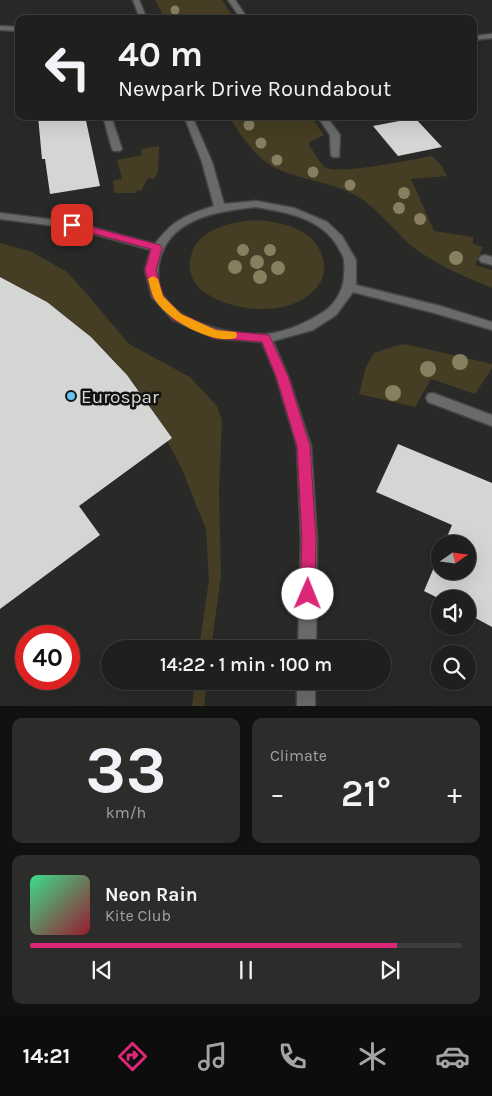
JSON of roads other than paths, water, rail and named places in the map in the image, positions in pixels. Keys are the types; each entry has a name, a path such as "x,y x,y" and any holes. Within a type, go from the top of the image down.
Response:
{"street":[{"path":"136,0 143,15"},
{"path":"231,0 242,15"},
{"path":"0,28 15,29"},
{"path":"477,38 492,36"},
{"path":"108,120 117,149"},
{"path":"190,120 207,162 220,208"},
{"path":"324,120 334,135 336,155"},
{"path":"256,204 290,210 323,224 338,238 350,260 350,287 332,312 309,327 266,338 214,334 178,317 158,297 150,270 157,248 172,229 195,216 220,208 256,204"},
{"path":"0,216 72,225 157,248"},
{"path":"350,287 440,310 492,326"},
{"path":"266,338 282,376 304,446 309,539 307,640"},
{"path":"432,398 491,416"},
{"path":"306,690 306,706"}],"place":[{"name":"Eurospar","path":"71,396"}]}
